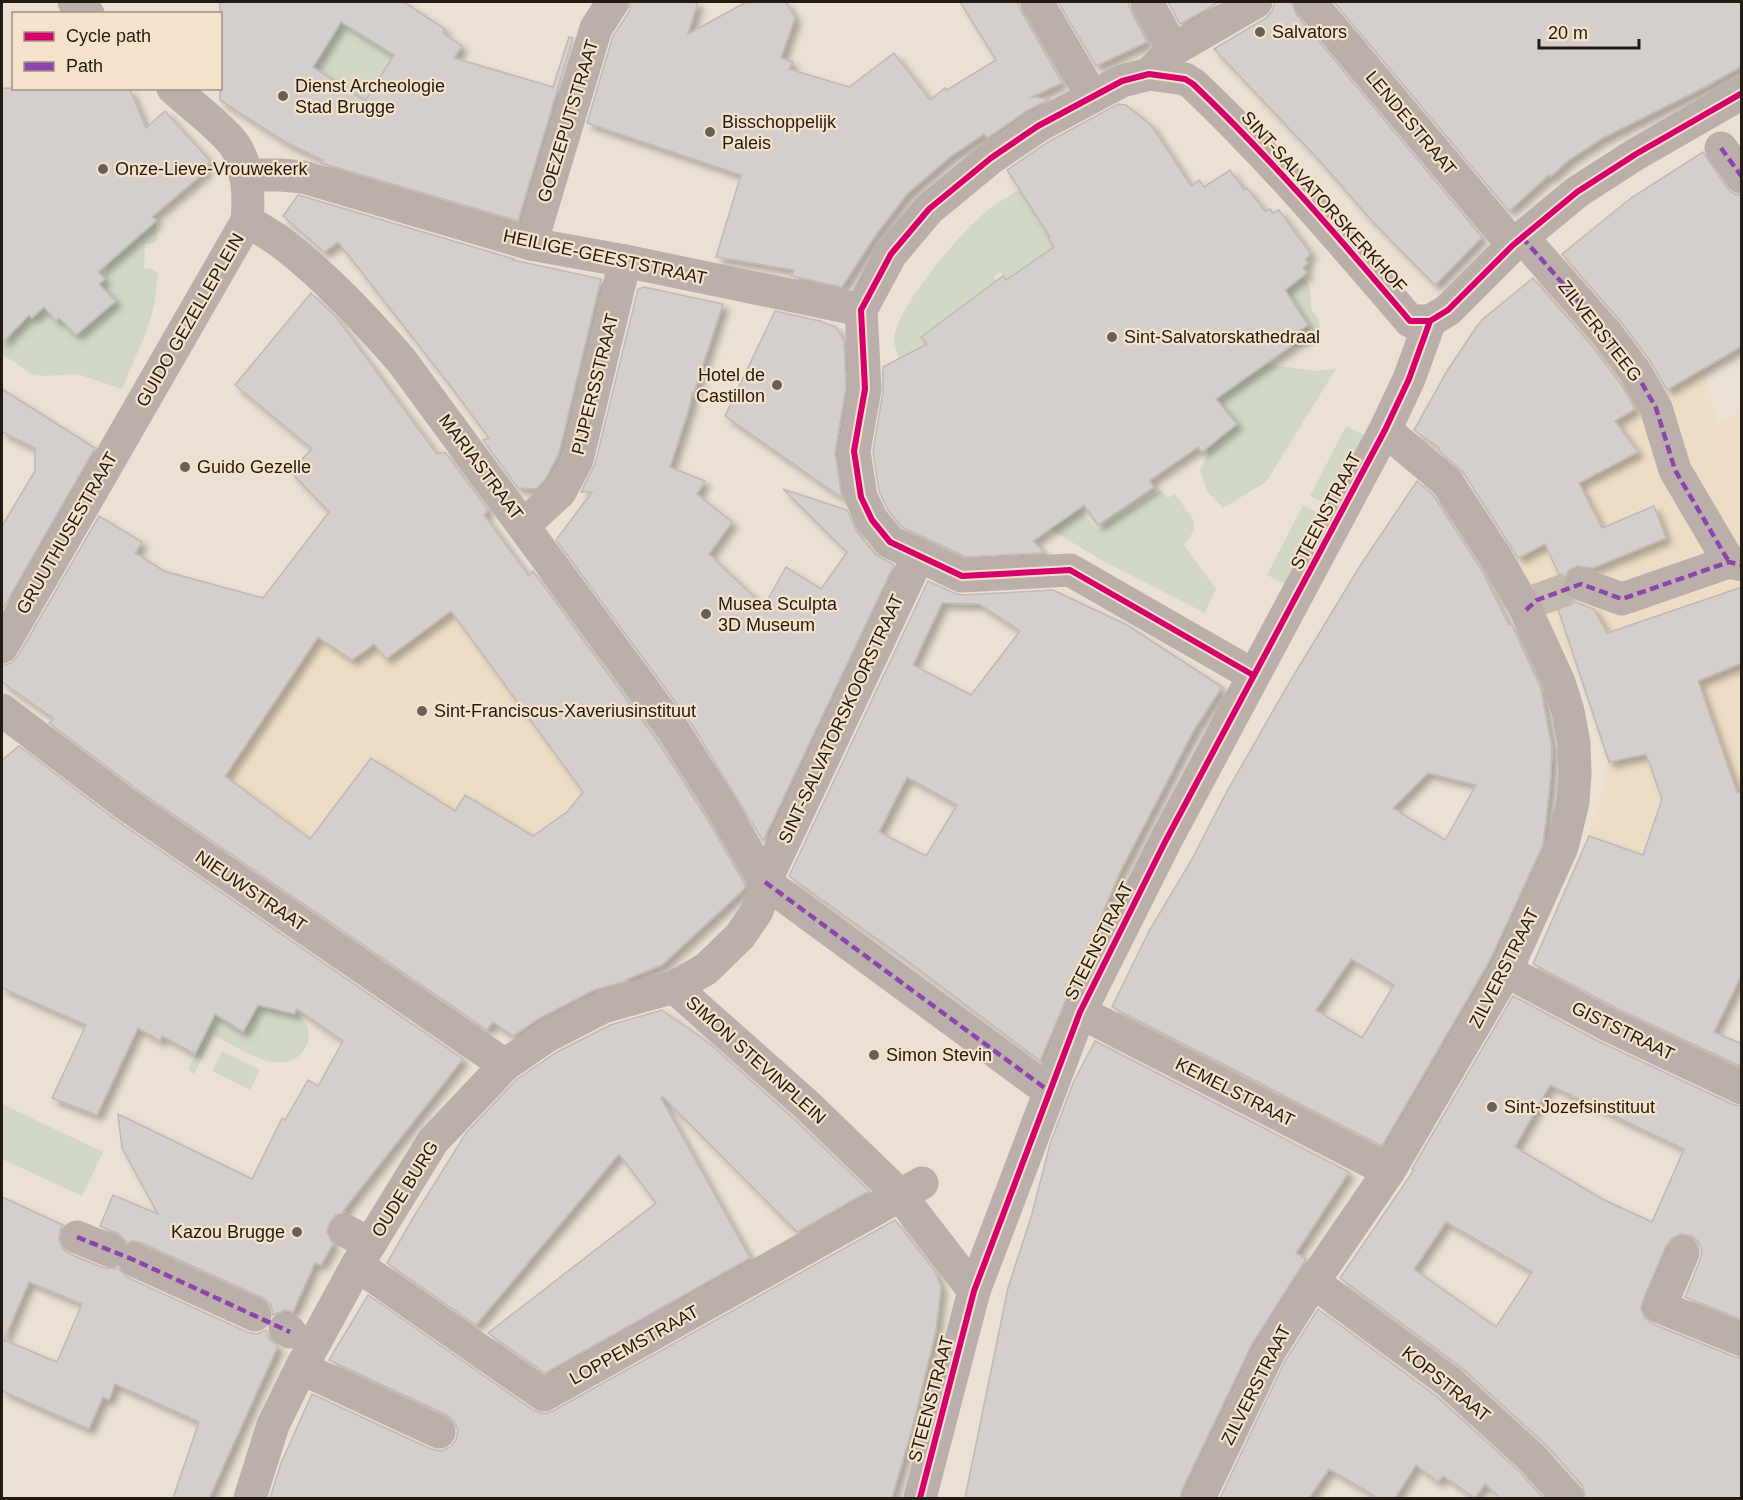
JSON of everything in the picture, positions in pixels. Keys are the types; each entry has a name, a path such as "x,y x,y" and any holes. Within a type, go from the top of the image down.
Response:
{"street":[{"path":"74,2 86,12"},
{"name":"GOEZEPUTSTRAAT","path":"531,244 596,28 614,2"},
{"path":"1037,2 1092,96"},
{"path":"1147,2 1173,50"},
{"path":"1149,75 1173,50 1256,2"},
{"name":"LENDESTRAAT","path":"1310,2 1518,241"},
{"name":"SINT-SALVATORSKERKHOF","path":"861,310 891,254 928,209 991,158 1038,126 1122,81 1149,75 1185,79 1193,84 1242,130 1319,214 1410,321 1430,321"},
{"path":"175,90 233,143 245,175 249,198 247,221"},
{"path":"1430,321 1448,310 1518,241 1577,192 1636,154 1742,93"},
{"path":"1721,148 1742,177"},
{"name":"HEILIGE-GEESTSTRAAT","path":"245,175 303,177 531,244 861,310"},
{"name":"GUIDO GEZELLEPLEIN","path":"133,419 247,221"},
{"name":"MARIASTRAAT","path":"247,221 281,242 367,321 400,360 676,734 722,807 765,882"},
{"name":"ZILVERSTEEG","path":"1518,241 1607,334 1636,373 1656,408 1675,470 1735,563"},
{"name":"PIJPERSSTRAAT","path":"524,525 560,492 578,459 625,261"},
{"path":"861,310 865,389 854,451 861,497 872,520 890,542 962,576 1070,570 1253,675"},
{"name":"STEENSTRAAT","path":"920,1498 974,1291 1080,1012 1253,675 1294,604 1385,430 1409,379 1430,321"},
{"name":"GRUUTHUSESTRAAT","path":"2,647 133,419"},
{"name":"ZILVERSTRAAT","path":"1199,1498 1269,1352 1313,1282 1389,1171 1506,971 1562,848 1572,802 1575,774 1574,743 1568,711 1532,605 1497,559 1448,482 1385,430"},
{"name":"SINT-SALVATORSKOORSTRAAT","path":"765,882 918,557"},
{"path":"1581,584 1622,599 1735,563"},
{"name":"NIEUWSTRAAT","path":"2,710 124,803 505,1065"},
{"path":"765,882 1049,1091"},
{"name":"SIMON STEVINPLEIN","path":"765,882 757,911 740,936 706,969 674,987 808,1106 911,1189 974,1291"},
{"name":"GISTSTRAAT","path":"1506,971 1606,1024 1742,1088"},
{"name":"OUDE BURG","path":"250,1498 273,1425 302,1368 357,1247 434,1141 505,1065 547,1036 603,1007 674,987"},
{"name":"KEMELSTRAAT","path":"1080,1012 1389,1171"},
{"name":"LOPPEMSTRAAT","path":"357,1247 544,1395 911,1189"},
{"path":"77,1237 255,1315"},
{"path":"1683,1252 1660,1307 1742,1340"},
{"name":"KOPSTRAAT","path":"1313,1282 1448,1381 1533,1459 1568,1498"},
{"path":"302,1368 439,1432"}],"shaded area":[{"path":"1576,242 1641,316 1704,368 1718,425 1741,411 1741,987 1709,971 1578,866 1599,803 1609,762 1582,681 1497,527 1611,466 1495,310"},
{"name":"Sint-Franciscus-Xaveriusinstituut","path":"380,376 512,553 644,972 605,989 578,962 505,1030 463,1005 187,813 261,601 329,513 290,471 313,449 307,444"}],"green space":[{"path":"341,22 394,55 366,98 374,104 370,111 294,69"},
{"path":"1019,189 1032,209 1054,234 1048,238 1054,247 1006,280 1001,272 994,276 997,281 922,337 926,343 905,358 899,359 894,341 897,328 904,312 928,275 981,216"},
{"path":"154,214 158,239 152,244 145,244 144,268 153,269 158,274 154,306 147,330 122,389 77,374 45,376 32,374 2,354 2,330 7,329 27,312 32,318 44,307 56,321 60,317 80,332 113,304 113,298 101,289 103,286 100,283 105,276 109,262 128,235"},
{"path":"1297,271 1309,286 1312,310 1318,318 1321,330 1319,342 1305,348 1291,346 1302,338 1279,293"},
{"path":"1265,364 1314,371 1336,369 1266,482 1223,508 1207,491 1200,471 1209,451 1204,443 1237,424 1230,420 1210,392"},
{"path":"1346,426 1364,435 1328,505 1310,496"},
{"path":"1161,490 1167,498 1175,494 1193,519 1195,529 1184,545 1216,589 1205,613 1103,561 1050,529 1080,510 1097,530"},
{"path":"1303,505 1322,515 1286,585 1267,575"},
{"path":"265,994 303,1019 308,1037 301,1054 287,1062 267,1061 213,1035 194,1074 188,1070 215,1014 243,1031"},
{"path":"222,1051 260,1070 250,1090 212,1071"},
{"path":"2,1104 103,1152 82,1196 2,1159"}],"building":[{"path":"220,2 404,2 445,29 443,33 462,46 454,58 553,87 569,37 573,38 518,221 321,163 323,160 287,143 220,100 222,12 220,12","holes":["341,22 394,55 365,101 313,67"]},
{"path":"631,2 698,2 688,34 746,2 786,2 795,18 781,58 793,62 789,69 849,87 894,53 930,100 945,88 947,90 996,60 960,2 1018,2 1062,83 1032,97 1050,99 1028,110 987,138 984,134 950,157 907,194 875,236 842,287 791,276 794,270 716,257 741,175 587,123 613,36 629,12"},
{"path":"1058,2 1128,2 1147,42 1096,66"},
{"path":"1168,2 1219,2 1180,24"},
{"path":"1275,2 1292,2 1296,14 1482,237 1435,285 1374,223 1318,159 1214,49 1266,18"},
{"path":"1334,2 1742,2 1742,66 1601,139 1569,160 1550,177 1549,175 1509,211"},
{"name":"Onze-Lieve-Vrouwekerk","path":"2,88 12,88 12,90 130,90 146,128 165,111 211,162 204,167 206,171 152,217 157,220 98,272 105,279 99,284 116,301 76,335 59,318 56,321 44,307 32,318 29,315 2,343"},
{"name":"Sint-Salvatorskathedraal","path":"1118,104 1126,105 1151,125 1191,186 1199,180 1204,187 1230,170 1244,190 1247,188 1265,211 1270,209 1273,213 1279,210 1311,254 1305,259 1308,263 1303,267 1307,273 1285,290 1308,325 1298,332 1302,338 1216,399 1237,424 1202,452 1198,447 1149,481 1154,487 1098,525 1084,505 1033,541 1045,553 966,557 902,527 888,510 879,491 873,451 883,392 883,367 927,344 921,337 1003,276 1006,280 1054,247 1007,170 1048,142"},
{"path":"1703,152 1727,188 1734,194 1742,195 1742,346 1667,390 1651,362 1622,323 1562,254 1631,198"},
{"path":"298,195 513,260 601,279 559,453 545,480 536,489 518,488 483,440 489,438 338,242 324,252 283,216"},
{"path":"1533,278 1592,346 1620,383 1635,409 1615,421 1638,452 1579,483 1602,528 1654,506 1666,538 1593,568 1577,566 1569,570 1562,581 1545,544 1518,558 1463,472 1438,450 1439,448 1414,430 1447,371 1477,326"},
{"path":"644,287 723,304 693,395 692,393 670,467 705,481 697,494 732,522 709,554 764,606 786,567 821,589 847,552 783,489 847,510 857,532 875,554 894,565 763,841 691,723 556,540 592,492 581,492 595,464 638,289"},
{"name":"Sint-Franciscus-Xaveriusinstituut","path":"311,293 336,317 437,454 445,452 488,510 484,515 529,576 533,571 660,745 706,817 745,885 744,889 662,965 625,980 627,981 594,990 538,1019 513,1036 493,1022 487,1030 135,788 49,723 54,719 2,682 2,666 11,663 18,656 99,516 142,542 135,553 164,571 263,598 329,512 290,471 312,449 235,385","holes":["451,611 583,792 568,811 533,836 465,795 455,811 371,758 310,839 225,776 318,637 352,660 374,644 386,659"]},
{"name":"Hotel de Castillon","path":"775,311 836,327 844,341 846,388 835,453 842,498 725,416"},
{"path":"2,389 95,448 2,610 2,526 35,471 35,448 2,432"},
{"path":"1417,481 1433,495 1481,569 1509,625 1511,623 1541,689 1552,749 1543,845 1489,962 1382,1146 1112,1007 1149,931 1191,861 1226,793 1360,566","holes":["1428,773 1476,785 1445,840 1393,808","1351,959 1394,985 1362,1038 1316,1010"]},
{"path":"928,581 962,595 1053,590 1127,625 1222,687 1194,730 1120,872 1040,1061 905,959 789,876","holes":["942,603 979,604 1020,631 971,695 913,665","907,777 957,805 926,856 879,832"]},
{"path":"1742,587 1742,663 1698,681 1737,792 1742,792 1742,974 1714,1032 1742,1044 1742,1067 1614,1007 1533,964 1589,836 1643,855 1662,799 1646,754 1609,762 1555,600 1566,594 1575,602 1594,609 1607,633"},
{"path":"19,746 113,818 463,1059 343,1211 345,1212 336,1215 330,1222 327,1232 333,1244 321,1265 315,1263 293,1312 285,1310 273,1315 271,1305 263,1298 142,1243 133,1241 127,1243 119,1234 100,1226 113,1195 158,1214 122,1148 118,1114 252,1179 282,1118 285,1120 308,1080 318,1086 343,1041 297,1009 294,1014 258,1005 243,1032 215,1014 195,1054 162,1036 160,1041 138,1028 97,1115 52,1098 86,1025 2,988 2,760"},
{"path":"1513,996 1598,1041 1734,1105 1742,1106 1742,1320 1685,1297 1702,1251 1698,1241 1691,1236 1681,1234 1672,1238 1666,1246 1641,1309 1645,1318 1653,1324 1742,1358 1742,1498 1586,1498 1582,1485 1547,1446 1461,1367 1340,1278 1414,1170 1412,1169","holes":["1550,1085 1684,1149 1652,1222 1602,1199 1515,1147","1446,1222 1532,1272 1496,1327 1414,1269"]},
{"path":"662,1010 709,1043 795,1120 869,1191 797,1232 663,1097 661,1098 750,1258 545,1373 488,1333 656,1203 619,1154 476,1325 387,1263 466,1133 517,1079 557,1052 610,1025"},
{"path":"1095,1041 1349,1172 1296,1253 1306,1259 1252,1344 1180,1498 965,1498 1008,1288 1032,1214 1050,1144 1073,1083"},
{"path":"2,1197 63,1225 59,1240 63,1249 70,1254 104,1268 118,1268 126,1277 247,1332 257,1334 266,1330 269,1339 278,1346 209,1498 173,1498 199,1422 115,1384 109,1400 103,1397 89,1429 2,1391","holes":["29,1282 82,1304 57,1362 4,1340"]},
{"path":"895,1220 935,1271 941,1287 936,1330 912,1429 892,1498 270,1498 281,1463 312,1394 431,1449 441,1451 450,1447 456,1440 458,1430 454,1421 447,1415 329,1360 368,1295 533,1410 544,1414"},
{"path":"1318,1309 1436,1396 1520,1472 1543,1498 1500,1498 1485,1484 1475,1498 1443,1476 1438,1482 1416,1465 1395,1498 1378,1498 1329,1469 1309,1498 1220,1498 1285,1361"}],"tunnel":[{"path":"1537,600 1581,584"}],"marked path":[{"path":"1721,148 1742,177"},
{"path":"1522,237 1607,334 1636,373 1656,408 1675,470 1729,562"},
{"path":"1526,610 1537,600 1581,584 1622,599 1729,562 1742,565"},
{"path":"765,882 1049,1091"},
{"path":"77,1237 134,1260 290,1332"}],"cycle path":[{"path":"1253,675 1070,570 962,576 890,542 872,520 861,497 854,451 865,389 861,310 891,254 929,209 991,158 1038,126 1122,81 1149,74 1185,79 1193,84 1277,170 1410,321 1430,321"},
{"path":"920,1498 974,1291 1080,1012 1165,842 1385,430 1409,379 1430,321 1448,310 1513,245 1577,192 1636,154 1742,93"}],"place":[{"name":"Salvators","path":"1260,32"},
{"name":"Dienst Archeologie Stad Brugge","path":"283,96"},
{"name":"Bisschoppelijk Paleis","path":"710,132"},
{"name":"Onze-Lieve-Vrouwekerk","path":"103,169"},
{"name":"Sint-Salvatorskathedraal","path":"1112,337"},
{"name":"Hotel de Castillon","path":"777,385"},
{"name":"Guido Gezelle","path":"185,467"},
{"name":"Musea Sculpta 3D Museum","path":"706,614"},
{"name":"Sint-Franciscus-Xaveriusinstituut","path":"422,711"},
{"name":"Simon Stevin","path":"874,1055"},
{"name":"Sint-Jozefsinstituut","path":"1492,1107"},
{"name":"Kazou Brugge","path":"297,1232"}]}
